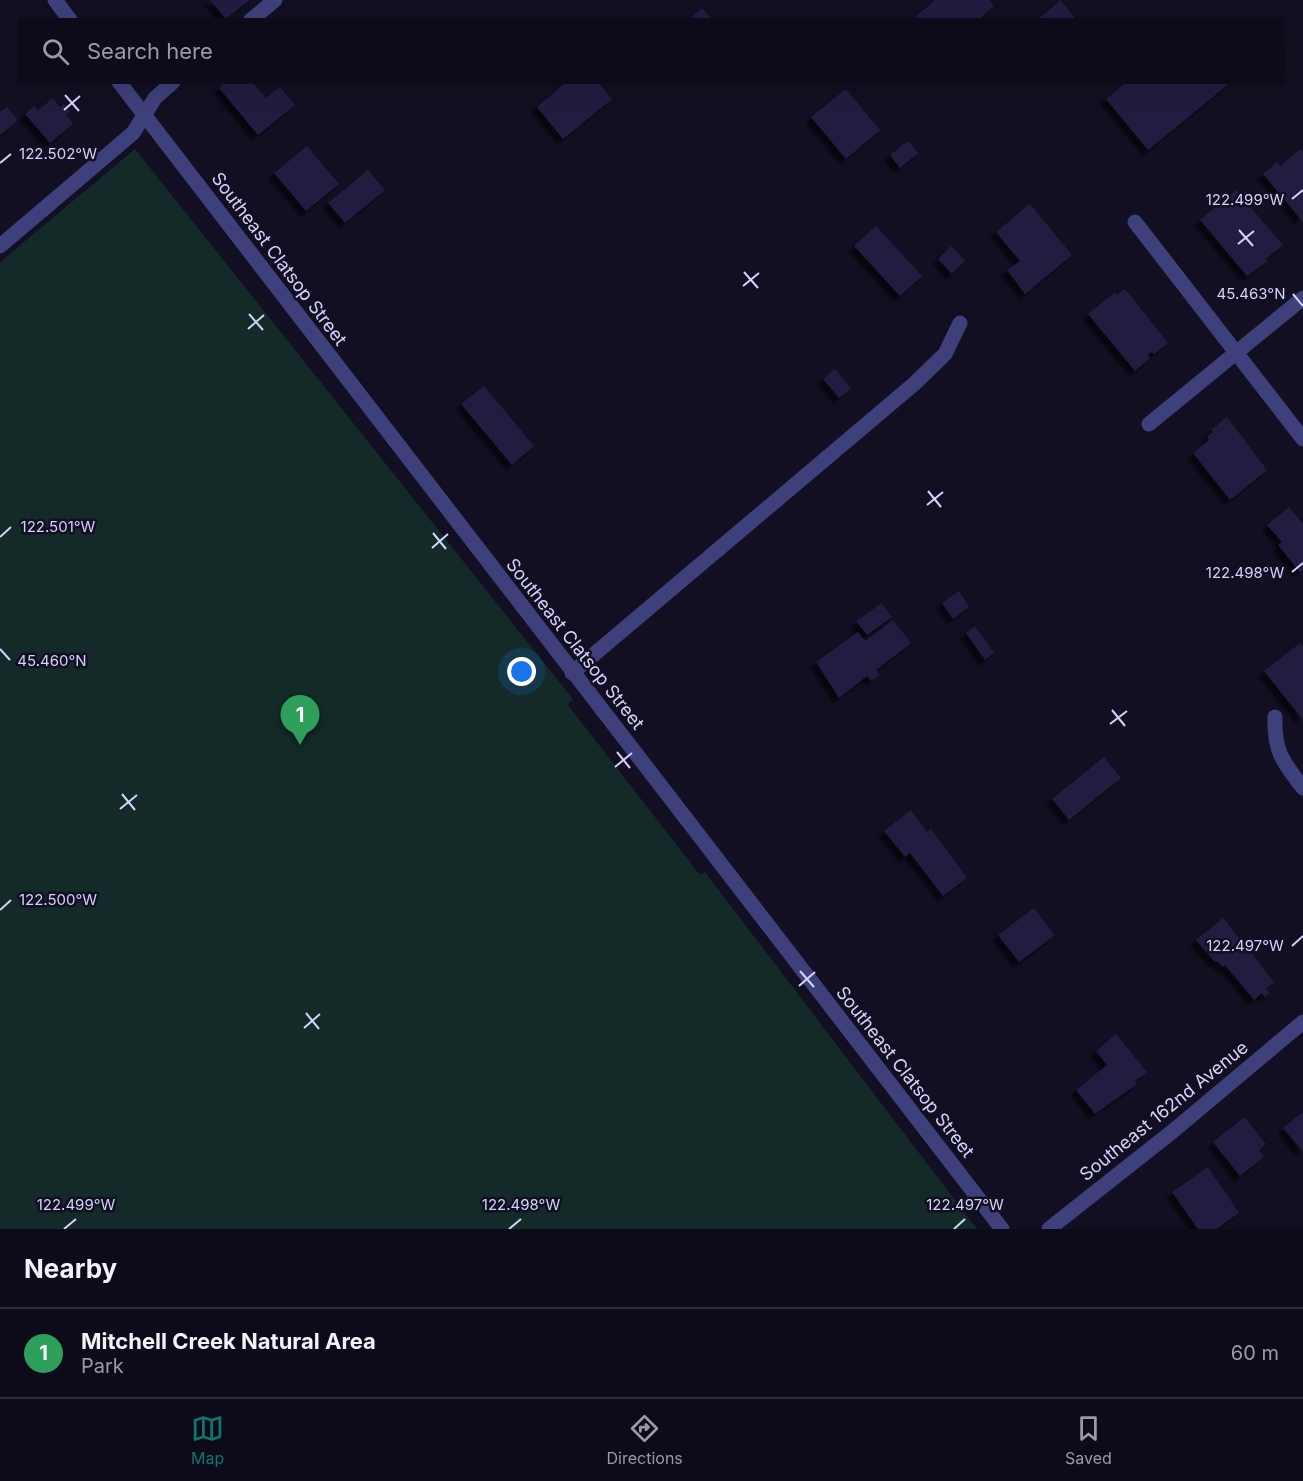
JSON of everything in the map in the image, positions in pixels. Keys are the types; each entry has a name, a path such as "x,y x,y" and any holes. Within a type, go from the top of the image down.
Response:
{"street":[{"path":"55,0 68,18"},
{"path":"253,18 275,0"},
{"name":"Southeast Clatsop Street","path":"121,84 1002,1229"},
{"path":"0,246 133,133 155,98 171,84"},
{"path":"1135,222 1303,438"},
{"path":"1149,424 1303,298"},
{"path":"572,673 914,384 945,354 960,323"},
{"path":"1275,717 1275,740 1281,759 1303,788"},
{"name":"Southeast 162nd Avenue","path":"1049,1229 1173,1131 1303,1022"}],"green space":[{"path":"135,149 573,699 568,705 700,875 705,872 977,1229 0,1229 0,262"}],"building":[{"path":"210,0 249,0 227,18"},
{"path":"935,0 989,0 994,6 980,18 914,18"},
{"path":"1061,0 1074,18 1039,18"},
{"path":"702,8 710,18 690,18"},
{"path":"223,84 254,84 266,98 280,87 295,105 258,135 219,88"},
{"path":"564,84 600,84 612,99 563,139 537,107"},
{"path":"1125,84 1229,84 1148,150 1106,99"},
{"path":"846,89 880,130 846,159 811,117"},
{"path":"53,98 60,107 64,104 70,111 66,115 73,124 50,143 25,114 34,106 38,110"},
{"path":"7,107 18,120 0,135 0,112"},
{"path":"908,141 918,153 900,168 890,155"},
{"path":"307,146 339,184 306,211 274,173"},
{"path":"1301,149 1303,152 1303,222 1263,174 1277,162 1280,166"},
{"path":"368,170 385,190 345,223 328,203"},
{"path":"1236,190 1283,245 1266,259 1268,261 1247,276 1200,220"},
{"path":"1030,204 1072,255 1025,294 1007,270 1020,261 996,232"},
{"path":"876,226 922,276 900,296 854,246"},
{"path":"951,246 965,261 952,274 938,259"},
{"path":"1125,289 1168,343 1154,354 1152,352 1148,355 1150,358 1135,371 1088,314 1115,292 1117,295"},
{"path":"835,369 851,388 839,398 823,379"},
{"path":"484,386 534,446 512,465 461,404"},
{"path":"1227,417 1267,470 1230,500 1193,453 1209,440 1207,436 1213,432 1211,430"},
{"path":"1289,507 1303,524 1303,570 1300,572 1278,545 1282,542 1267,525"},
{"path":"959,591 969,607 953,619 942,603"},
{"path":"882,603 892,617 867,635 856,621"},
{"path":"893,620 911,643 876,670 880,675 871,681 867,676 839,698 816,662 858,632 865,641"},
{"path":"975,626 994,653 985,660 966,633"},
{"path":"1300,643 1303,646 1303,720 1264,671"},
{"path":"1104,757 1121,778 1069,820 1052,799"},
{"path":"911,810 927,832 931,829 967,878 943,896 910,853 905,857 884,831"},
{"path":"1034,908 1055,935 1019,962 998,935"},
{"path":"1223,918 1274,982 1266,989 1270,993 1265,997 1262,993 1254,1000 1225,965 1223,967 1217,961 1215,962 1196,940"},
{"path":"1116,1034 1147,1072 1135,1081 1137,1084 1095,1114 1076,1090 1107,1065 1096,1051"},
{"path":"1303,1112 1303,1152 1283,1128"},
{"path":"1244,1117 1266,1144 1259,1150 1264,1157 1240,1176 1213,1142"},
{"path":"1208,1167 1239,1213 1216,1229 1198,1229 1172,1192"}],"place":[{"name":"Mitchell Creek Natural Area","path":"300,745"}]}
